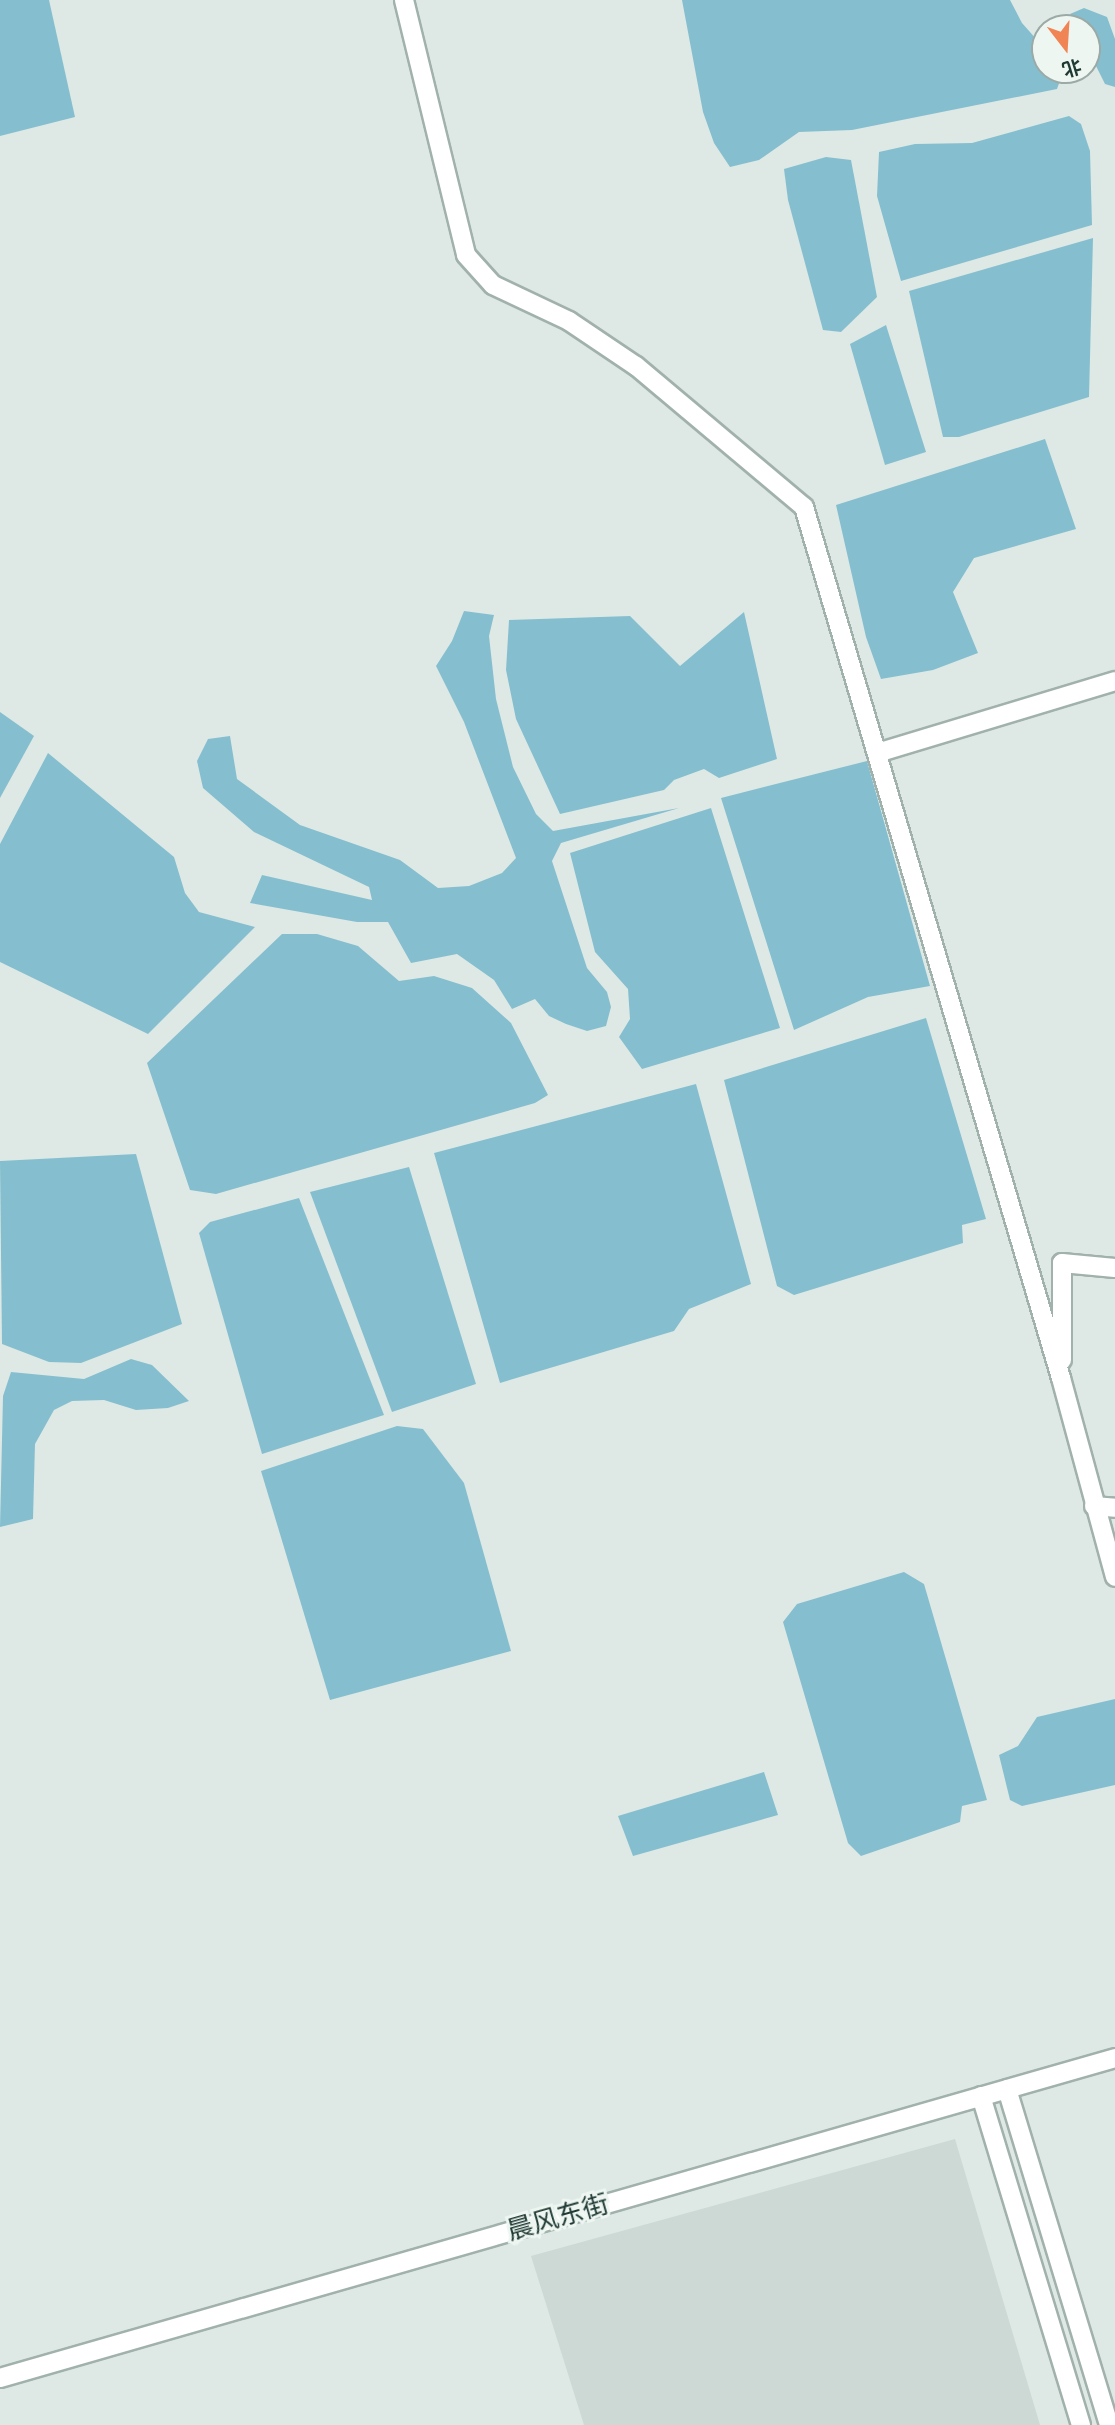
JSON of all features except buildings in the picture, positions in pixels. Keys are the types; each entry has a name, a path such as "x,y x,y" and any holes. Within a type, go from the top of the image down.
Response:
{"street":[{"path":"404,0 466,255 493,285 569,321 636,366 804,507 1062,1378 1115,1577"},
{"path":"877,753 1115,681"},
{"path":"1062,1378 1062,1263 1115,1268"},
{"path":"1094,1506 1115,1508"},
{"name":"晨风东街","path":"0,2378 1115,2058"},
{"path":"1007,2089 1109,2425"},
{"path":"981,2096 1081,2425"}],"shaded area":[{"path":"955,2139 1040,2425 584,2425 531,2256"}],"water":[{"path":"0,0 49,0 75,117 0,136"},
{"path":"682,0 1010,0 1022,23 1031,33 1031,84 1059,84 1057,89 852,130 799,132 759,160 730,167 714,143 703,112"},
{"path":"1084,8 1099,14 1070,14"},
{"path":"1101,15 1107,17 1115,39 1115,87 1105,84 1101,76"},
{"path":"1069,116 1081,124 1090,151 1092,225 901,281 877,196 879,152 915,144 972,143"},
{"path":"826,157 851,160 877,297 841,332 823,330 788,200 784,169"},
{"path":"1093,238 1089,397 959,437 943,437 909,291"},
{"path":"886,325 926,452 885,465 850,344"},
{"path":"1045,439 1076,529 974,558 953,592 978,653 933,670 881,679 866,637 836,505"},
{"path":"464,611 494,615 489,636 496,699 513,767 536,814 553,831 679,808 561,843 552,861 587,968 607,992 611,1007 606,1026 587,1031 566,1024 549,1016 535,999 512,1009 494,980 457,954 411,963 388,922 357,922 250,903 262,875 372,900 369,887 254,832 203,788 197,761 208,739 230,736 237,779 300,825 400,860 438,888 469,886 502,873 516,858 464,722 436,666 452,641"},
{"path":"744,612 777,759 719,778 704,769 674,780 664,790 560,814 516,719 506,670 509,620 630,616 680,666"},
{"path":"0,712 34,736 0,798"},
{"path":"48,753 174,857 185,893 199,912 255,927 148,1034 0,962 0,844"},
{"path":"867,761 930,986 868,997 794,1030 721,798"},
{"path":"711,808 780,1028 642,1069 619,1037 630,1019 628,989 595,952 570,853"},
{"path":"282,934 317,934 358,946 399,981 434,976 472,988 511,1023 548,1095 535,1103 216,1194 190,1190 147,1063"},
{"path":"926,1018 986,1219 962,1225 963,1243 794,1295 777,1286 724,1080"},
{"path":"696,1084 751,1284 689,1309 674,1331 500,1383 434,1153"},
{"path":"136,1154 182,1324 81,1363 49,1362 2,1344 0,1161"},
{"path":"409,1167 476,1384 392,1412 310,1192"},
{"path":"299,1198 384,1415 262,1454 199,1233 210,1222"},
{"path":"131,1359 152,1365 189,1401 168,1408 136,1410 104,1400 72,1401 54,1410 35,1444 33,1519 0,1527 3,1396 11,1372 84,1379"},
{"path":"397,1426 423,1429 464,1483 511,1651 330,1700 261,1471"},
{"path":"904,1572 924,1584 987,1800 962,1806 960,1822 861,1856 848,1843 783,1622 797,1604"},
{"path":"1115,1699 1115,1785 1022,1806 1010,1800 999,1755 1018,1746 1037,1717"},
{"path":"764,1772 778,1815 633,1856 618,1816"}]}
